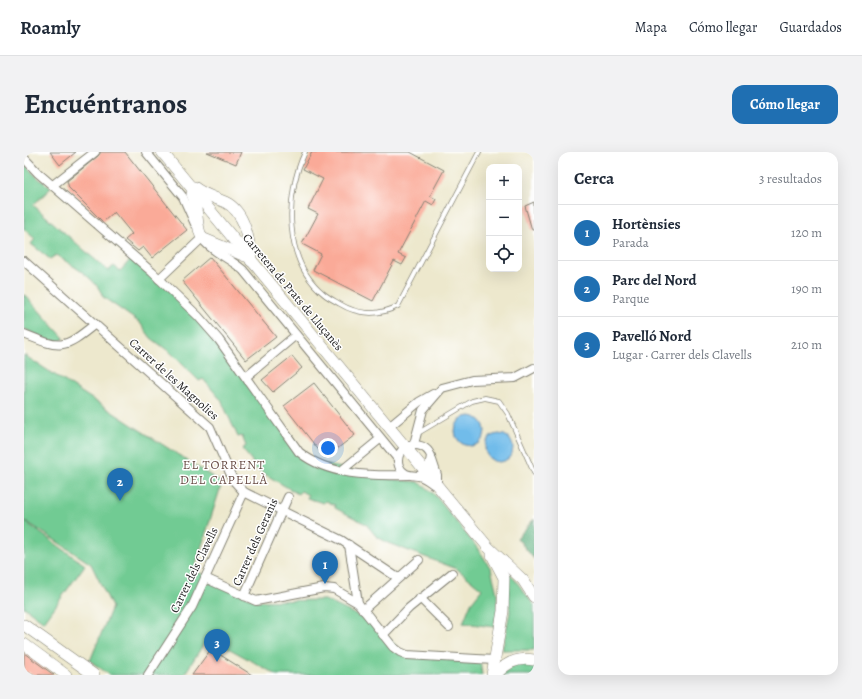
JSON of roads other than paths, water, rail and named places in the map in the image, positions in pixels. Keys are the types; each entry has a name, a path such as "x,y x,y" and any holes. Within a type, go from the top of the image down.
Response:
{"street":[{"path":"53,185 95,152"},
{"name":"Carretera de Prats de Lluçanès","path":"146,152 183,197 198,234 222,256 235,262 243,270 380,439 398,459 400,468 408,475"},
{"name":"Carretera de Prats de Lluçanès","path":"162,152 389,427 410,445 423,474 437,486 488,547 523,580 534,597"},
{"path":"24,158 198,316 219,340 299,452 310,461 321,466 359,475 408,475 423,474 431,463 430,455"},
{"path":"185,181 196,201 199,232 202,238 211,244 238,252 251,261"},
{"path":"185,181 202,194 223,201 234,210 245,227 250,244 251,261"},
{"path":"198,224 201,209 204,204 209,201 223,201"},
{"path":"159,279 202,238"},
{"name":"Carrer de les Magnolies","path":"24,261 210,427 233,480 244,492 349,545 398,578"},
{"path":"24,334 50,345 62,346 77,339 95,324"},
{"path":"246,377 296,335"},
{"path":"389,427 419,402 442,388 472,380 514,378 534,368"},
{"path":"398,459 410,445 423,410 442,388"},
{"path":"419,424 420,432 437,475 437,486"},
{"path":"341,471 380,439"},
{"name":"Carretera de Prats de Lluçanès","path":"410,445 425,447 430,455"},
{"name":"Carrer dels Clavells","path":"148,675 192,607 244,492"},
{"name":"Carrer dels Geranis","path":"244,596 281,510 288,498"},
{"path":"349,545 361,607"},
{"name":"Carretera de Prats de Lluçanès","path":"488,547 504,578 503,611 492,675"},
{"path":"361,607 419,560"},
{"path":"383,635 420,598 452,572"},
{"path":"205,578 256,601 324,588 334,589 361,607 383,635 400,652 407,655 494,660"},
{"path":"420,598 449,626"},
{"path":"24,625 94,675"},
{"path":"34,632 24,645 66,675"},
{"path":"496,675 502,667 509,662 518,659 534,660"}],"lane":[{"path":"305,152 299,166 292,194 292,230 298,258 310,278 324,294 349,310 367,313 386,312 398,306 479,152"},
{"path":"420,432 472,401 485,398 499,401 508,414 534,473"}],"water":[{"path":"470,416 476,417 484,425 484,437 476,445 470,446 464,445 456,437 455,431 456,425 464,417"},
{"path":"499,434 509,438 513,448 509,458 499,462 489,458 485,448 489,438"}],"place":[{"name":"Parc del Nord","path":"120,501"},
{"name":"Hortènsies","path":"325,584"},
{"name":"Pavelló Nord","path":"217,662"}],"district":[{"name":"EL TORRENT DEL CAPELLÀ","path":"224,472"}]}
